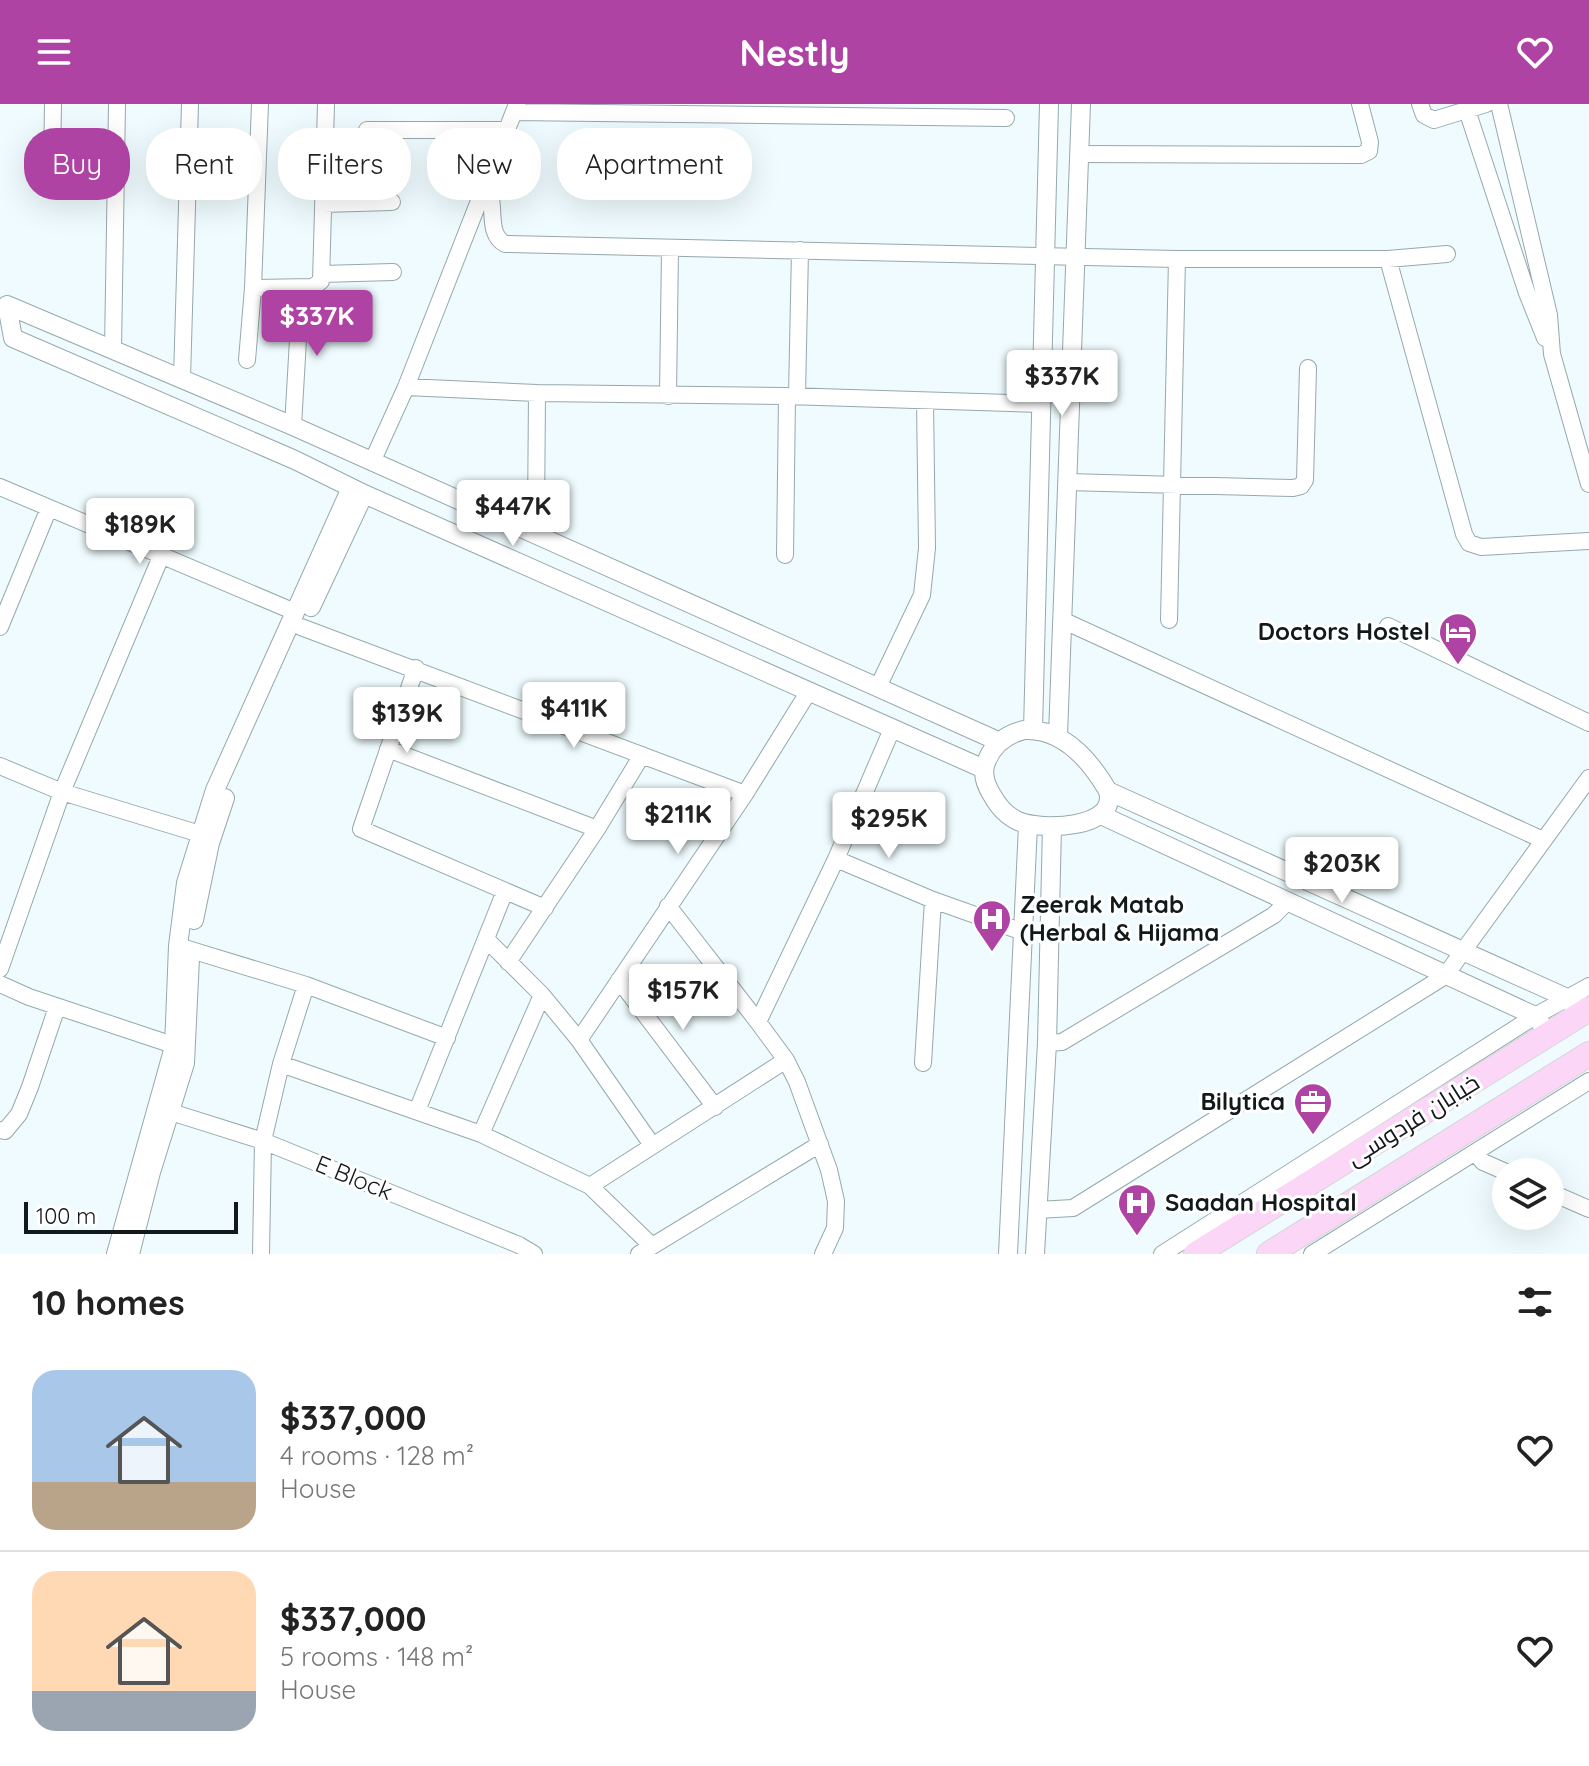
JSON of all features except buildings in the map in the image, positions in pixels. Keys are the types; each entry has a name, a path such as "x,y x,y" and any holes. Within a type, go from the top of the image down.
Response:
{"main road":[{"name":"خیابان فردوسی","path":"1196,1254 1470,1084 1542,1025 1579,1007"},
{"name":"خیابان فردوسی","path":"1269,1254 1468,1144 1589,1054"},
{"path":"1468,1144 1466,1122 1503,1092 1499,1081 1470,1084"}],"street":[{"path":"53,104 53,128"},
{"path":"113,349 117,104"},
{"path":"182,378 190,104"},
{"path":"247,360 260,104"},
{"path":"253,288 318,286 322,274 326,104"},
{"path":"1033,730 1049,104"},
{"path":"1058,736 1081,104"},
{"path":"1080,154 1361,155 1369,151 1370,142 1360,104"},
{"path":"1420,104 1424,115 1434,120 1486,104"},
{"path":"1499,104 1549,315 1552,354"},
{"path":"507,128 515,108 918,111 1006,118"},
{"path":"1467,110 1527,293 1552,354 1589,484"},
{"path":"372,462 406,387 479,200"},
{"path":"491,200 494,233 505,244 1074,258 1388,259 1447,254"},
{"path":"323,204 392,202"},
{"path":"668,396 670,249"},
{"path":"785,555 800,250"},
{"path":"1169,620 1177,259"},
{"path":"1388,259 1469,543 1481,547 1589,541"},
{"path":"322,274 393,272"},
{"path":"295,460 301,430 301,288"},
{"path":"4,303 301,430 1000,742"},
{"path":"4,303 13,338 295,460 358,491 984,769"},
{"path":"1067,482 1301,486 1305,480 1308,368"},
{"path":"406,387 537,393 792,396 1041,404"},
{"path":"531,533 536,520 537,393"},
{"path":"878,687 922,595 927,548 925,401"},
{"path":"0,487 162,554 298,619 416,668 745,794"},
{"path":"419,517 432,488"},
{"path":"116,1254 180,1048 186,883 206,836 215,790 358,491"},
{"path":"0,627 49,508"},
{"path":"465,537 481,510"},
{"path":"0,969 62,792 162,554"},
{"path":"1062,620 1543,840"},
{"path":"1388,626 1589,723"},
{"path":"416,668 361,829 545,908"},
{"path":"579,1040 745,794 809,691"},
{"path":"758,1022 836,859 892,729"},
{"path":"1108,791 1109,805 1101,815 1074,824 1028,825 1014,819 995,801 986,784 984,769 989,755 1000,742 1014,733 1033,730 1058,736 1086,760 1108,791 1461,950 1579,1007 1589,986"},
{"path":"388,749 597,829"},
{"path":"508,962 597,829 642,755"},
{"path":"0,766 62,792 206,836"},
{"path":"1037,1210 1073,1208 1445,976 1589,778"},
{"path":"1101,815 1445,976 1542,1025"},
{"path":"1008,1254 1028,825"},
{"path":"1035,1254 1047,1043 1052,826"},
{"path":"836,859 933,900 1023,932"},
{"path":"417,1111 505,891"},
{"path":"923,1063 933,900"},
{"path":"1047,1043 1062,1042 1274,915 1286,903"},
{"path":"668,906 786,1060 797,1082 834,1189 837,1214 831,1242 823,1254"},
{"path":"487,940 542,995 579,1040 652,1145"},
{"path":"184,948 306,985 447,1038"},
{"path":"619,980 715,1107"},
{"path":"0,984 57,1007 180,1048"},
{"path":"261,1254 263,1141 281,1064 306,985"},
{"path":"481,1134 542,995"},
{"path":"0,1130 5,1131 19,1114 57,1007"},
{"path":"1162,1254 1542,1025"},
{"path":"130,1254 151,1172 185,1063 180,1048"},
{"path":"590,1186 786,1060"},
{"path":"281,1064 481,1134 590,1186 645,1250 820,1144"},
{"path":"1312,1254 1468,1144 1589,1081"},
{"name":"E Block","path":"171,1112 263,1141 519,1245 534,1254"},
{"path":"1468,1144 1483,1162 1492,1166"},
{"path":"1564,1198 1589,1209"}],"place":[{"name":"Doctors Hostel","path":"1458,666"},
{"name":"Zeerak Matab (Herbal & Hijama","path":"992,953"},
{"name":"Bilytica","path":"1313,1136"},
{"name":"Saadan Hospital","path":"1137,1237"}]}
